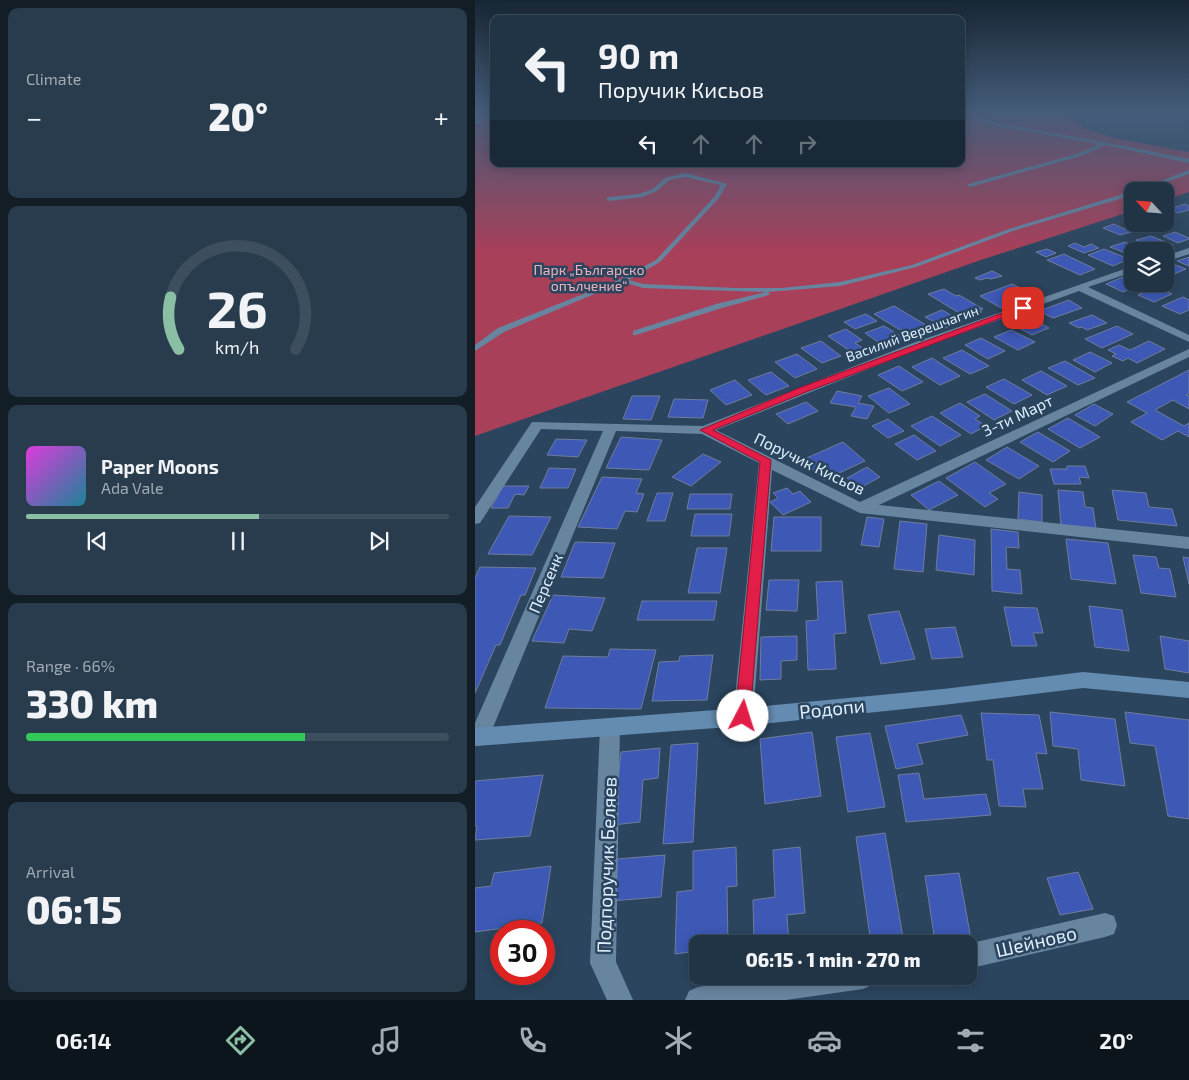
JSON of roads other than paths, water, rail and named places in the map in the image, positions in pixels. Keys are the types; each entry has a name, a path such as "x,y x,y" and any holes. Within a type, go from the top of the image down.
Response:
{"street":[{"path":"1174,256 1189,251"},
{"name":"Василий Верешчагин","path":"705,430 802,390 1124,272"},
{"path":"1079,287 1189,339"},
{"name":"3-ти Март","path":"860,508 1189,353"},
{"name":"Поручик Кисьов","path":"475,519 537,425 705,430 860,508 1189,543"},
{"name":"Персенк","path":"477,737 611,428"},
{"path":"743,716 766,460"},
{"name":"Родопи","path":"477,737 743,716 943,697 1083,680 1189,690"},
{"name":"Подпоручик Беляев","path":"610,727 603,963 620,1000"},
{"name":"Шейново","path":"977,955 1105,925"},
{"path":"698,1000 801,985"}],"lane":[{"path":"970,185 1065,159"},
{"path":"1162,182 1189,172"},
{"path":"475,349 501,330 623,280 658,260 717,197 724,184 685,175 667,179 655,190 640,196 609,199"},
{"path":"623,280 643,286 735,290 782,290 840,284 914,266 1011,230 1124,196"},
{"path":"636,333 719,306 782,290"}],"park label":[{"name":"Парк „Българско опълчение“","path":"589,278"}]}
